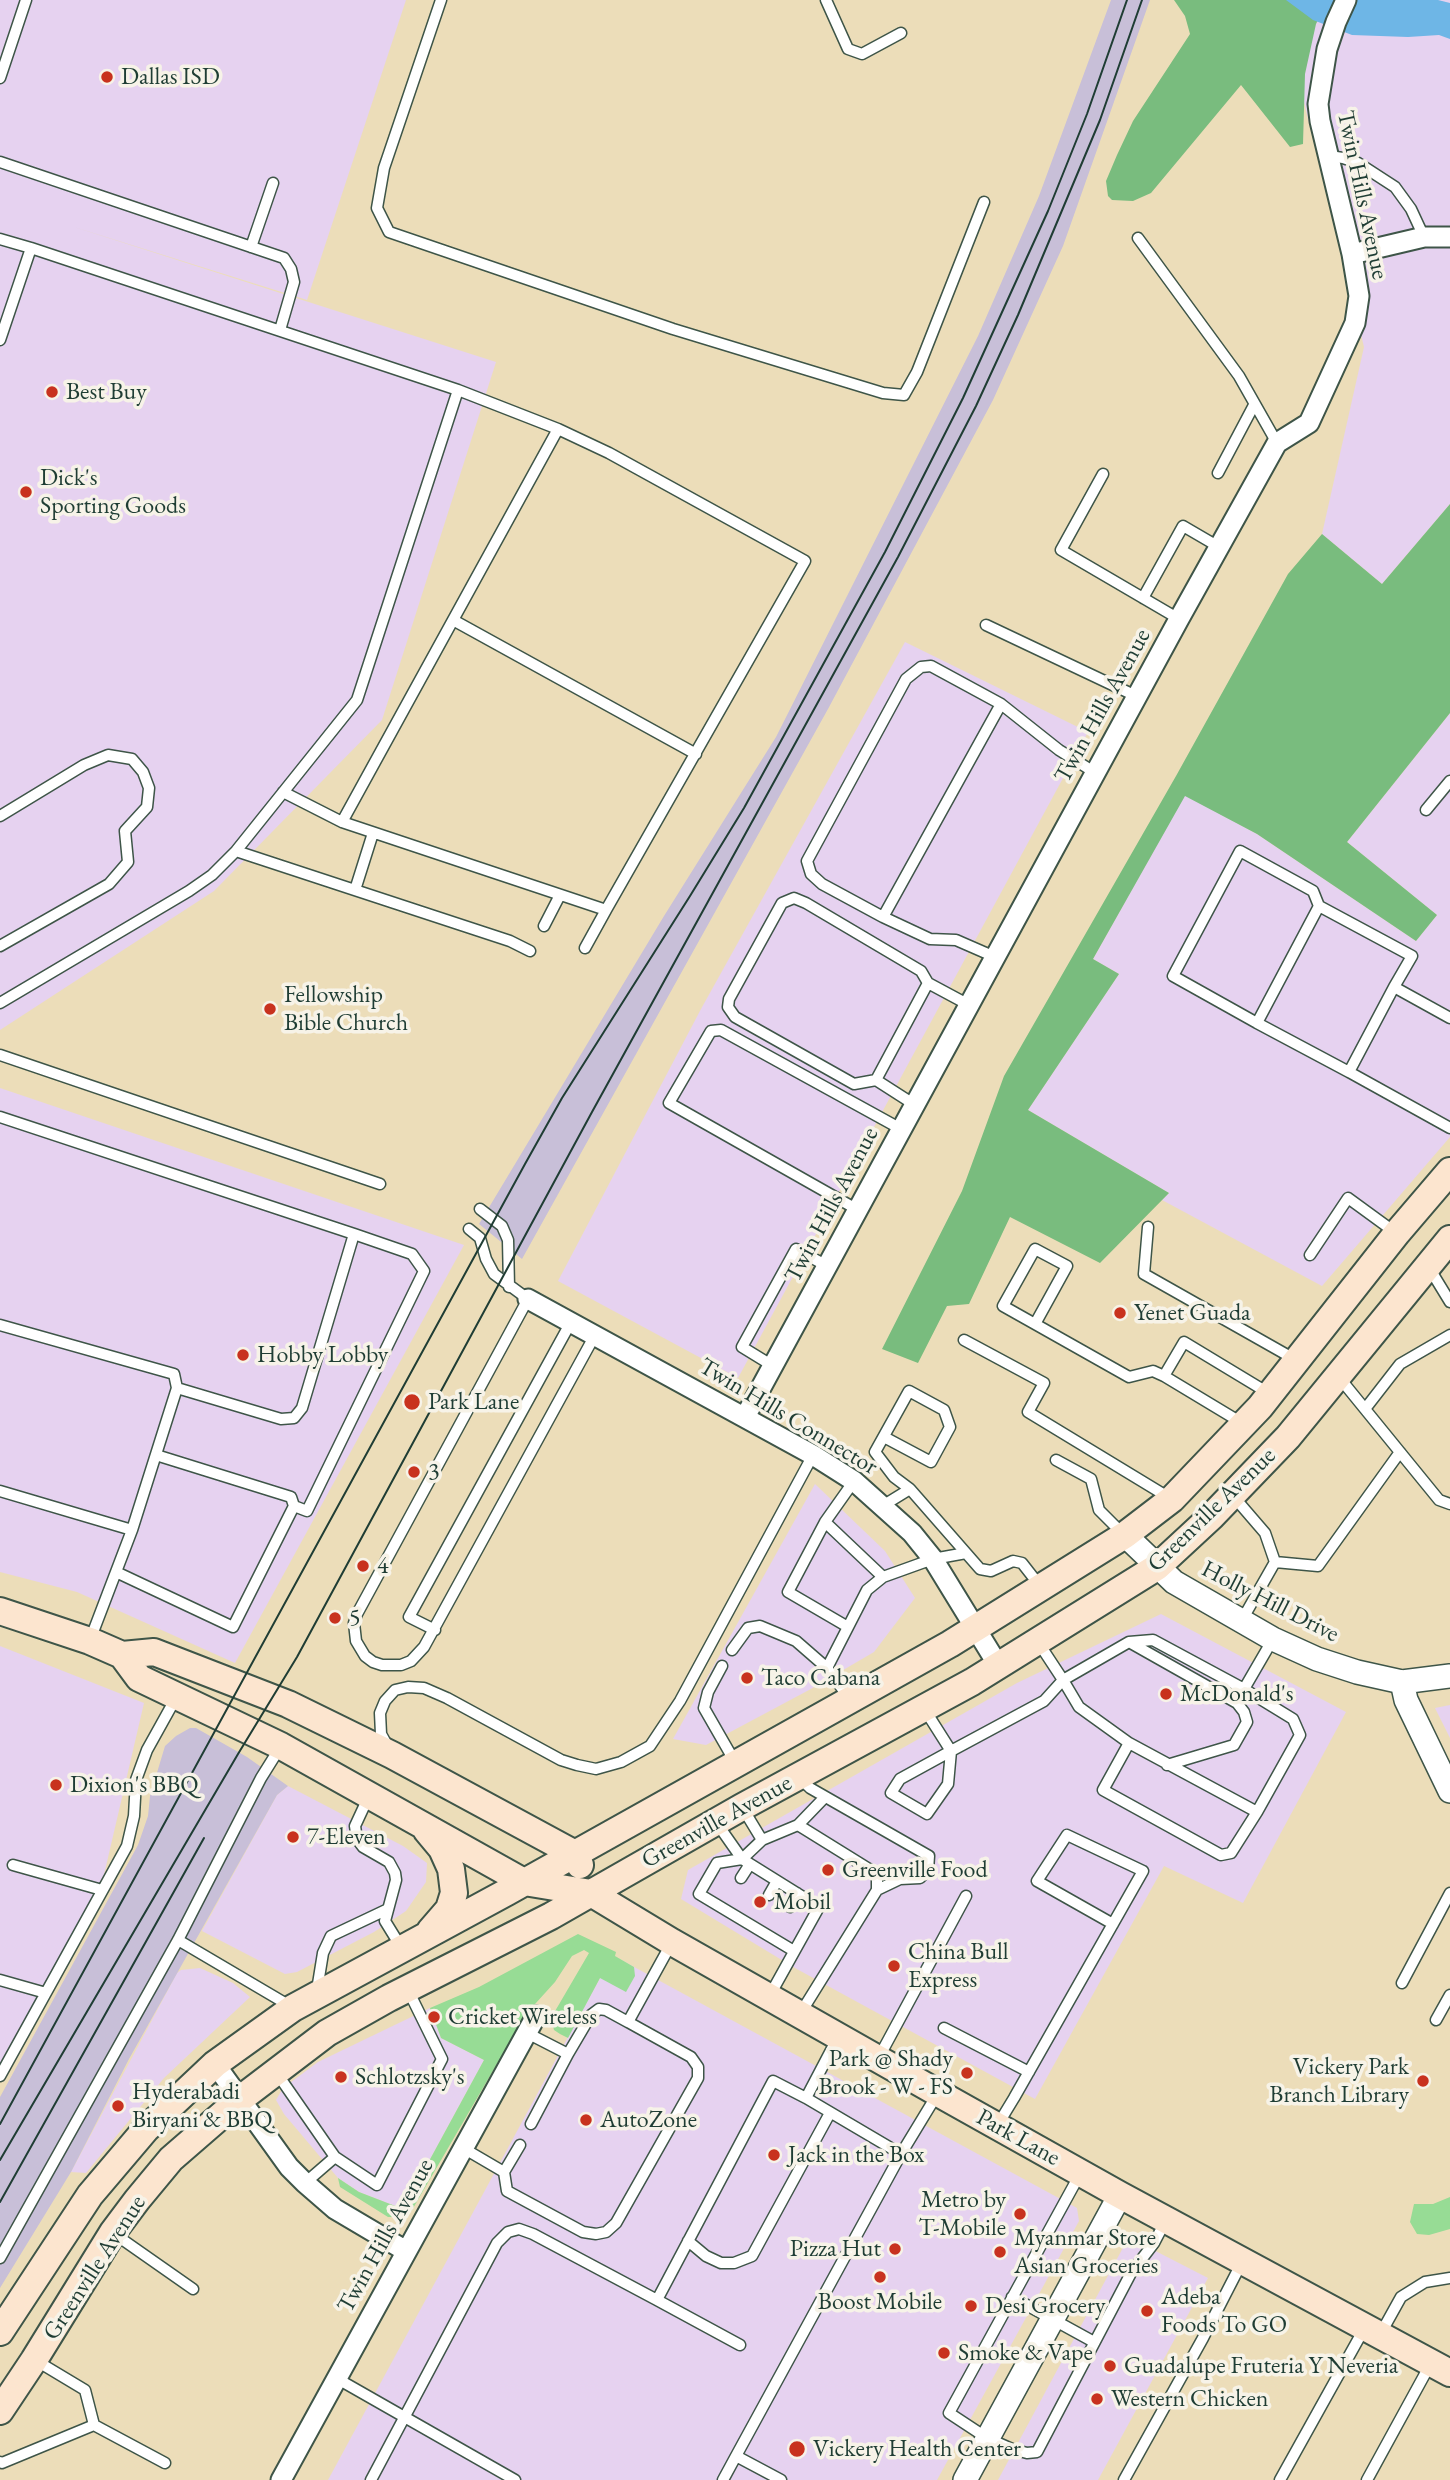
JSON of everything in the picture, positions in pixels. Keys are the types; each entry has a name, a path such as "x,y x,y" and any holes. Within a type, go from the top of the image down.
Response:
{"main road":[{"name":"Greenville Avenue","path":"0,2334 90,2195 146,2129 215,2064 305,2002 410,1946 976,1628 1125,1535 1172,1499 1270,1394 1397,1233 1450,1171"},
{"path":"1397,1233 1428,1266"},
{"name":"Greenville Avenue","path":"0,2411 113,2232 172,2159 239,2100 327,2033 551,1916 742,1807 924,1708 1157,1567 1232,1495 1287,1437 1450,1240"},
{"name":"Park Lane","path":"0,1611 90,1641 122,1656 139,1678 281,1746 524,1882 591,1893 937,2093 1120,2195 1441,2367"},
{"path":"122,1656 154,1652 288,1704 392,1755 575,1854 591,1893"},
{"path":"410,1946 439,1923 449,1909 454,1893 452,1869 442,1849 422,1824"},
{"path":"0,2334 34,2360"}],"street":[{"name":"Twin Hills Avenue","path":"746,1417 1094,772 1277,443 1309,424 1354,323 1359,296 1318,104 1327,48 1346,0"},
{"path":"1352,254 1424,237 1450,237"},
{"name":"Twin Hills Connector","path":"528,1299 746,1417 854,1480 884,1505 933,1559 998,1665"},
{"name":"Holly Hill Drive","path":"1125,1535 1174,1582 1273,1639 1317,1659 1357,1672 1402,1682 1450,1676"},
{"path":"1402,1682 1406,1700 1450,1791"},
{"name":"Twin Hills Avenue","path":"281,2480 532,2025"},
{"path":"215,2064 289,2167 305,2183 335,2209 406,2251"},
{"path":"965,2480 1120,2195"}],"lane":[{"path":"0,78 26,0"},
{"path":"441,0 384,168 377,208 389,232 684,333 883,393 904,395 917,372 984,202"},
{"path":"826,0 848,49 862,54 901,33"},
{"path":"1329,156 1358,163 1395,187 1411,209 1424,237"},
{"path":"0,162 284,258 291,269 294,282 280,330"},
{"path":"251,247 273,183"},
{"path":"1139,238 1238,376 1277,443"},
{"path":"0,239 458,390 558,429 657,479 805,561 585,948"},
{"path":"0,340 31,248"},
{"path":"0,1003 212,875 236,851 357,700 458,390"},
{"path":"1217,473 1254,405"},
{"path":"342,822 558,429"},
{"path":"1103,474 1061,550 1179,619"},
{"path":"1143,598 1183,526 1219,547"},
{"path":"453,620 696,754"},
{"path":"986,625 1136,696"},
{"path":"995,957 956,940 930,939 883,916 822,884 811,874 807,861 906,679 921,667 931,666 1001,704 1059,750 1094,772"},
{"path":"883,916 1001,704"},
{"path":"0,817 84,765 108,755 132,759 143,772 149,788 147,807 125,831 128,862 109,884 0,946"},
{"path":"1426,810 1450,781"},
{"path":"283,792 342,822 606,910"},
{"path":"355,890 373,833"},
{"path":"236,851 510,941 530,951"},
{"path":"1349,1072 1412,956 1319,906 1313,891 1240,851 1173,976 1450,1128"},
{"path":"544,926 560,895"},
{"path":"915,1105 876,1080 854,1084 735,1017 728,1007 729,999 782,903 794,898 920,971 928,983 969,1004"},
{"path":"1257,1023 1319,906"},
{"path":"876,1080 928,983"},
{"path":"1394,987 1450,1018"},
{"path":"858,1210 668,1103 711,1031 721,1030 901,1129"},
{"path":"0,1055 380,1184"},
{"path":"0,1117 412,1254 424,1271 307,1511 294,1506"},
{"path":"1310,1255 1348,1198 1397,1233"},
{"path":"480,1209 502,1226 508,1240 509,1287"},
{"path":"1148,1227 1144,1274 1297,1361"},
{"path":"469,1229 480,1238 494,1274 528,1299 354,1623 356,1641 365,1656 382,1665 392,1666 411,1661 418,1655 435,1630 595,1335"},
{"path":"177,1388 281,1419 294,1418 302,1408 354,1234"},
{"path":"1035,1324 1067,1266 1035,1248 1003,1306 1129,1377 1153,1371 1244,1424"},
{"path":"774,1366 742,1347 796,1249 827,1266"},
{"path":"1428,1266 1450,1302"},
{"path":"435,1630 409,1616 571,1322"},
{"path":"0,1325 174,1374 177,1388 156,1455 132,1530 90,1641"},
{"path":"1365,1409 1400,1364 1450,1335"},
{"path":"964,1340 1044,1383 1028,1412 1172,1499"},
{"path":"1164,1376 1184,1342 1270,1394"},
{"path":"1338,1376 1439,1500 1450,1504"},
{"path":"884,1437 931,1462 950,1427 944,1410 909,1391 875,1452 979,1569 991,1571 1013,1561 1022,1563 1042,1589"},
{"path":"1275,1562 1318,1566 1400,1452"},
{"path":"116,1572 233,1627 294,1506 291,1497 156,1455"},
{"path":"392,1755 381,1734 380,1713 395,1690 408,1687 424,1688 447,1698 561,1760 577,1765 596,1769 621,1762 650,1746 680,1701 813,1455"},
{"path":"1056,1460 1091,1479 1099,1510 1125,1535"},
{"path":"848,1627 788,1592 825,1522 854,1480"},
{"path":"884,1505 910,1489"},
{"path":"0,1491 132,1530"},
{"path":"1232,1495 1265,1533 1275,1562 1241,1621"},
{"path":"825,1522 883,1577"},
{"path":"827,1668 867,1590 883,1577 933,1559 966,1553"},
{"path":"732,1650 748,1628 760,1626 796,1641 827,1668 851,1699"},
{"path":"924,1708 951,1751 948,1784 927,1814 891,1793 900,1779 951,1751 1044,1701 1063,1680 1129,1642 1143,1639 1153,1640 1293,1718 1300,1735 1231,1853 1221,1854 1103,1790 1129,1743"},
{"path":"1244,1689 1273,1639"},
{"path":"1038,1641 1079,1707 1129,1743 1257,1812"},
{"path":"1129,1642 1237,1703 1244,1712 1247,1722 1234,1745 1167,1765"},
{"path":"722,1666 708,1692 704,1708 736,1764"},
{"path":"0,2076 127,1846 134,1816 136,1780 147,1750 177,1696"},
{"path":"0,2258 178,1940 261,1778 281,1746"},
{"path":"798,1776 810,1788 929,1856 928,1870 920,1878 900,1879 877,1890"},
{"path":"370,1794 355,1826 357,1839 363,1847 389,1862 395,1872 396,1880 384,1921 410,1946"},
{"path":"741,1878 746,1862 762,1840 798,1825 825,1797"},
{"path":"742,1807 762,1840"},
{"path":"716,1822 746,1862 819,1906 769,1997"},
{"path":"798,1825 877,1874 877,1890 799,2015"},
{"path":"997,2126 1029,2072 1113,1924 1143,1871 1067,1835 1037,1881 1113,1924"},
{"path":"746,1862 717,1863 699,1894 794,1951"},
{"path":"13,1865 102,1891"},
{"path":"769,1895 777,1881"},
{"path":"790,1907 797,1893"},
{"path":"1402,1983 1450,1893"},
{"path":"877,2059 966,1896"},
{"path":"723,1909 729,1898"},
{"path":"178,1940 305,2002 331,1936 388,1909"},
{"path":"752,1926 758,1915"},
{"path":"774,1938 779,1927"},
{"path":"628,2022 672,1942"},
{"path":"0,1980 46,1993"},
{"path":"275,2072 335,2157 377,2185 443,2059 408,1990"},
{"path":"1437,2020 1450,1995"},
{"path":"520,2145 504,2172 507,2190 583,2232 606,2232 616,2223 698,2078 698,2067 691,2057 606,2010 598,2009 591,2015 568,2054 531,2124"},
{"path":"532,2025 568,2054"},
{"path":"944,2028 1029,2072"},
{"path":"806,2098 838,2037"},
{"path":"656,2300 773,2081 901,2154"},
{"path":"723,2480 937,2093"},
{"path":"688,2241 706,2256 721,2263 734,2263 752,2256 830,2113"},
{"path":"462,2148 504,2172"},
{"path":"305,2183 335,2157"},
{"path":"1081,2173 949,2413 987,2438 1012,2449 1027,2453 1037,2452 1131,2273 1154,2243 1166,2220"},
{"path":"371,2480 497,2243 508,2232 519,2229 533,2234 740,2345"},
{"path":"113,2232 193,2289"},
{"path":"1124,2480 1243,2260"},
{"path":"1280,2480 1373,2329 1401,2297 1424,2282 1450,2278"},
{"path":"1012,2297 1094,2342"},
{"path":"34,2360 85,2390 94,2426 165,2463"},
{"path":"1367,2480 1441,2367"},
{"path":"336,2378 515,2480"},
{"path":"0,2462 94,2426"},
{"path":"736,2456 780,2480"}],"shaded area":[{"path":"0,0 406,0 307,300 71,226 496,362 382,720 214,891 0,1030"},
{"path":"1111,0 1150,0 1063,246 993,400 828,709 522,1259 479,1224 664,916 776,737 978,336 1039,196"},
{"path":"1239,0 1450,0 1450,504 1382,584 1322,534 1364,347 1303,98"},
{"path":"905,642 1088,732 738,1378 558,1281 701,1009"},
{"path":"1450,713 1450,1137 1322,1286 1162,1200 1169,1193 1028,1110 1119,974 1093,959 1185,795 1257,834 1416,941 1437,915 1347,842"},
{"path":"0,1088 464,1245 235,1663 77,1592 0,1572"},
{"path":"815,1484 885,1551 915,1598 874,1652 809,1690 706,1745 673,1739"},
{"path":"1161,1614 1346,1712 1243,1903 1164,1866 1035,2099 795,1968 681,1899 688,1870 1017,1683"},
{"path":"0,1646 144,1703 103,1879 0,2072"},
{"path":"1450,1705 1450,1738 1435,1708"},
{"path":"190,1728 196,1728 247,1757 288,1786 277,1795 129,2059 71,2172 0,2288 0,2097 138,1845 165,1746"},
{"path":"288,1786 403,1846 427,1863 426,1882 406,1911 374,1932 297,1972 285,1974 202,1931 277,1795"},
{"path":"614,1956 1077,2208 1079,2221 937,2480 328,2480"},
{"path":"200,1968 233,1983 250,1997 164,2078 86,2173 71,2172 177,1973"},
{"path":"430,2008 441,2038 484,2060 403,2209 359,2192 338,2178 284,2114 276,2100 283,2088 318,2062"},
{"path":"1136,2241 1208,2278 1098,2480 998,2480 1125,2244"}],"green space":[{"path":"1174,0 1328,0 1316,24 1305,74 1303,144 1290,147 1241,85 1151,193 1133,201 1112,200 1108,196 1106,181 1117,155 1133,121 1190,34 1185,16"},
{"path":"1450,504 1450,713 1347,842 1437,915 1416,941 1257,834 1185,796 1093,959 1119,974 1028,1110 1169,1193 1100,1263 1010,1217 969,1304 947,1306 918,1363 882,1349 962,1191 1004,1076 1288,574 1322,534 1382,584"},
{"path":"578,1934 616,1952 615,1956 634,1967 635,1976 626,1992 600,1978 568,2038 554,2030 551,2018 589,1953 584,1950 572,1956 555,1982 526,2014 412,2210 403,2217 388,2217 340,2187 338,2178 359,2192 403,2209 484,2060 441,2038 430,2008 479,1987"},
{"path":"1450,2197 1450,2229 1429,2235 1417,2234 1410,2222 1414,2204 1433,2204"}],"water":[{"path":"1286,0 1438,0 1450,3 1450,39 1439,35 1352,35 1313,20"}],"tram line":[{"path":"0,2124 562,1098 744,808 885,552 963,398 1048,211 1087,114 1127,0"},
{"path":"0,2160 297,1657 592,1112 898,557 976,406 1018,315 1100,120 1142,0"},
{"path":"0,2202 204,1838"}],"place":[{"name":"Dallas ISD","path":"107,77"},
{"name":"Best Buy","path":"52,392"},
{"name":"Dick's Sporting Goods","path":"26,492"},
{"name":"Fellowship Bible Church","path":"270,1009"},
{"name":"Yenet Guada","path":"1120,1313"},
{"name":"Hobby Lobby","path":"243,1355"},
{"name":"Park Lane","path":"412,1402"},
{"name":"3","path":"414,1472"},
{"name":"4","path":"363,1566"},
{"name":"5","path":"335,1618"},
{"name":"Taco Cabana","path":"747,1678"},
{"name":"McDonald's","path":"1166,1694"},
{"name":"Dixion's BBQ","path":"56,1785"},
{"name":"7-Eleven","path":"293,1837"},
{"name":"Greenville Food","path":"828,1870"},
{"name":"Mobil","path":"760,1902"},
{"name":"China Bull Express","path":"894,1966"},
{"name":"Cricket Wireless","path":"434,2017"},
{"name":"Park @ Shady Brook - W - FS","path":"967,2073"},
{"name":"Schlotzsky's","path":"341,2077"},
{"name":"Vickery Park Branch Library","path":"1423,2081"},
{"name":"Hyderabadi Biryani & BBQ","path":"118,2106"},
{"name":"AutoZone","path":"586,2120"},
{"name":"Jack in the Box","path":"774,2155"},
{"name":"Metro by T-Mobile","path":"1020,2214"},
{"name":"Pizza Hut","path":"895,2249"},
{"name":"Myanmar Store Asian Groceries","path":"1000,2252"},
{"name":"Boost Mobile","path":"880,2277"},
{"name":"Desi Grocery","path":"971,2306"},
{"name":"Adeba Foods To GO","path":"1147,2311"},
{"name":"Smoke & Vape","path":"944,2353"},
{"name":"Guadalupe Fruteria Y Neveria","path":"1110,2366"},
{"name":"Western Chicken","path":"1097,2399"},
{"name":"Vickery Health Center","path":"797,2449"}]}
